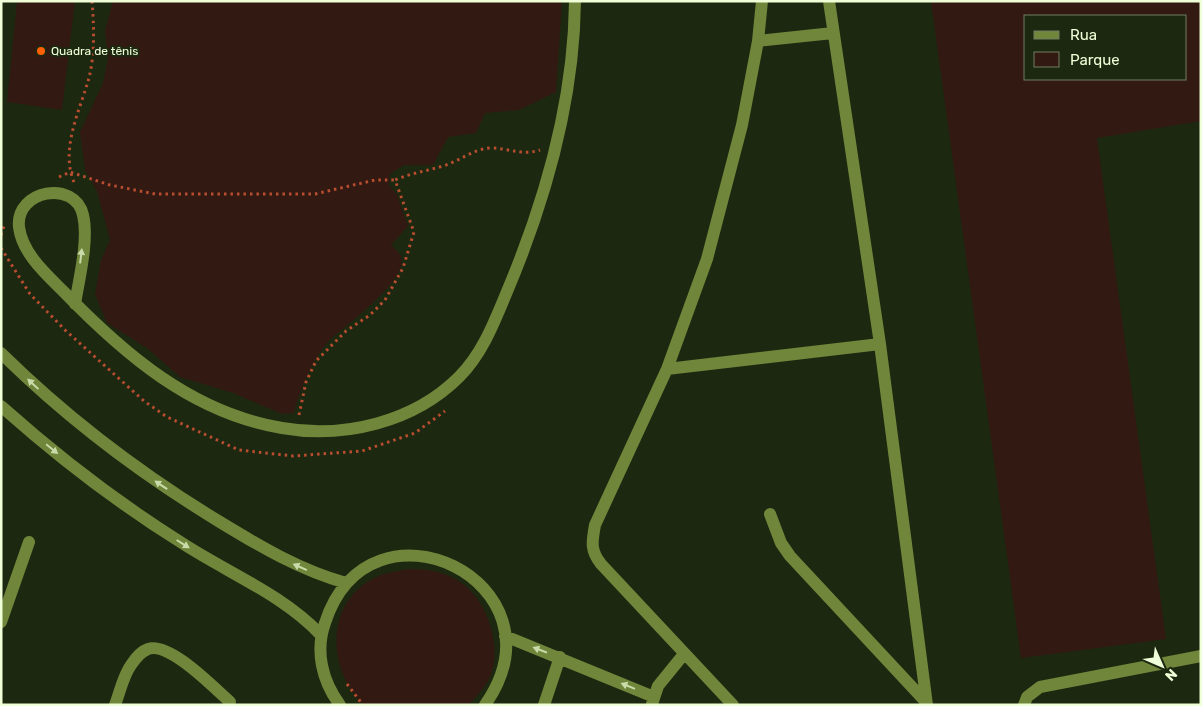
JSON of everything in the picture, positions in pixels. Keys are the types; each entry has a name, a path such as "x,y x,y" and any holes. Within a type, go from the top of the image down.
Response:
{"street":[{"path":"75,304 84,236 82,213 75,202 67,196 57,192 43,194 34,198 23,208 19,221 21,235 36,261 75,304 117,344 162,380 189,395 227,412 284,428 316,430 352,428 384,421 413,411 438,395 459,377 475,357 492,327 526,245 557,145 571,64 575,1"},
{"path":"734,705 601,564 594,556 591,546 595,525 667,369 709,250 742,125 758,41 762,1"},
{"path":"829,1 880,344 927,704"},
{"path":"758,41 833,33"},
{"path":"667,369 880,344"},
{"path":"1,353 95,437 184,500 271,553 320,576 346,584"},
{"path":"1,406 34,435 120,502 213,563 298,613 321,635"},
{"path":"770,514 781,543 790,556 927,704"},
{"path":"1,622 29,542"},
{"path":"340,705 324,677 320,656 321,635 330,607 346,584 367,568 391,558 417,555 442,560 466,571 485,589 498,611 505,636 502,675 485,705"},
{"path":"505,636 560,657 653,701 658,686 684,654"},
{"path":"115,705 130,665 147,649 156,648 166,650 179,658 230,702"},
{"path":"1024,705 1027,697 1040,686 1201,656"},
{"path":"544,705 560,657"}],"path":[{"path":"78,190 70,172 69,156 80,104 89,77 94,23 92,1"},
{"path":"70,172 110,185 155,194 315,194 375,180 395,180 410,174 444,166 476,151 504,149 528,154 557,145"},
{"path":"298,422 306,382 316,361 346,332 370,315 385,300 403,268 414,232 395,180"},
{"path":"1,248 30,294 65,330 144,401 168,417 239,450 294,456 362,451 415,433 450,406"},
{"path":"346,683 363,705"}],"green space":[{"name":"Quadra de tênis","path":"17,1 75,1 62,110 7,102"},
{"path":"113,1 562,1 556,92 519,110 485,113 476,133 448,137 433,165 404,165 390,174 389,185 397,195 408,226 391,245 401,256 401,266 396,277 374,302 323,348 307,375 294,413 282,414 233,393 180,377 147,348 107,323 95,294 101,260 110,240 97,191 85,170 80,132 103,83 108,59 105,31"},
{"path":"931,1 1201,1 1201,121 1097,138 1166,639 1021,658"},
{"path":"408,569 437,572 461,582 471,591 486,613 494,640 494,665 488,680 469,705 363,705 351,689 342,671 337,653 337,634 341,616 349,599 363,585 381,575"}],"place":[{"name":"Quadra de tênis","path":"41,51"}]}
